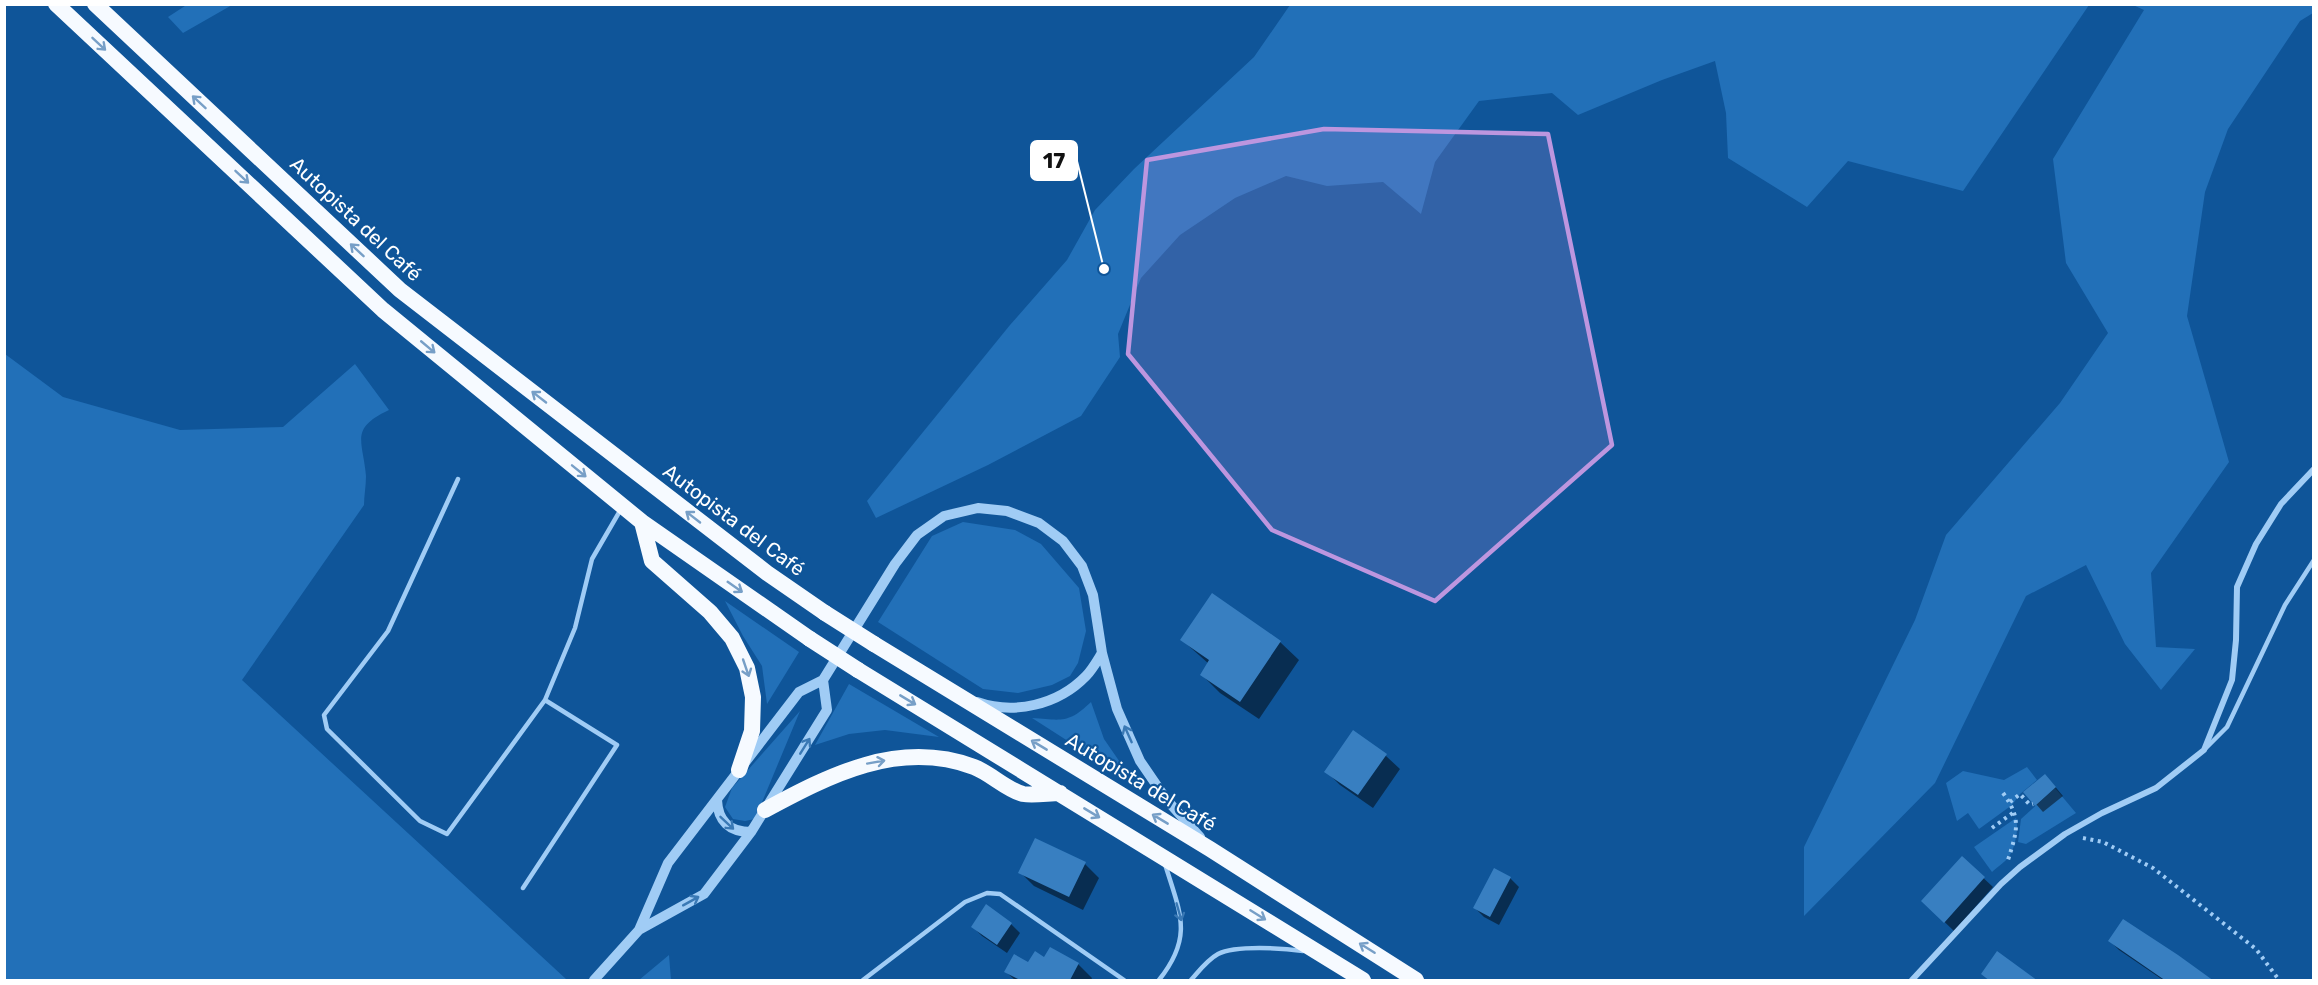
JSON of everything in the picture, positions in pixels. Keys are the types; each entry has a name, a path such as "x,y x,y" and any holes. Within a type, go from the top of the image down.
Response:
{"highway":[{"path":"56,4 383,310 642,522 858,670 1320,952 1363,981"},
{"name":"Autopista del Café","path":"95,4 400,290 767,573 825,614 1210,849 1416,981"},
{"path":"642,522 652,561 710,612 732,638 747,668 753,698 752,731 739,770"},
{"path":"765,810 833,775 866,764 903,758 936,759 975,767 1022,794 1060,793"}],"street":[{"path":"1912,981 2001,884 2020,867 2065,834 2102,813 2156,788 2204,750 2232,680 2236,640 2237,587 2256,544 2281,504 2313,469"},
{"path":"594,981 639,930 668,863 799,692 823,680 895,564 917,535 944,516 978,508 1007,512 1039,523 1063,541 1082,566 1093,595 1102,653 1117,709 1140,761 1166,799 1210,849"},
{"path":"957,695 983,704 1011,708 1039,705 1064,694 1086,676 1102,653"},
{"path":"639,930 704,894 751,832 827,710 823,680"},
{"path":"717,800 717,811 722,821 730,828 740,832 751,832"}],"lane":[{"path":"458,479 388,632 324,715 327,729 420,821 447,834 545,700 574,628 592,559 622,507"},
{"path":"2204,750 2227,727 2285,605 2313,560"},
{"path":"523,888 617,745 545,700"},
{"path":"1159,981 1179,949 1182,922 1163,856"},
{"path":"863,981 965,902 987,893 1000,894 1124,981"},
{"path":"1191,981 1204,965 1219,953 1280,948 1320,952"}],"path":[{"path":"2001,884 2014,844 2018,822 2003,792"},
{"path":"2010,802 2020,794 2030,805 2033,804"},
{"path":"1992,828 2014,812"},
{"path":"2065,834 2103,842 2152,868 2256,949 2279,981"}],"highlighted area":[{"path":"1324,129 1548,134 1612,445 1435,601 1272,530 1128,354 1147,160"}],"shaded area":[{"path":"188,4 232,5 183,33 168,17"},
{"path":"1290,5 2089,5 1963,191 1848,161 1807,207 1728,158 1726,113 1715,61 1578,115 1552,93 1479,101 1435,162 1421,214 1383,182 1327,186 1286,176 1235,198 1180,235 1141,278 1118,334 1120,357 1081,416 988,465 876,518 867,501 1010,325 1067,260 1095,210 1134,169 1254,57"},
{"path":"2133,5 2313,5 2313,13 2300,21 2228,129 2205,192 2187,316 2229,462 2151,573 2156,647 2195,649 2161,690 2125,644 2086,565 2026,596 1935,783 1804,916 1804,847 1915,620 1946,535 2060,403 2108,333 2066,263 2053,159 2144,10"},
{"path":"5,354 63,397 180,430 283,427 355,364 389,410 368,423 361,437 366,476 364,505 242,680 565,980 5,980"},
{"path":"963,522 1015,530 1041,544 1079,588 1086,631 1078,663 1070,676 1052,685 1018,693 983,689 878,622 932,536"},
{"path":"725,601 799,652 767,704 762,666"},
{"path":"849,684 939,737 885,730 849,734 815,745"},
{"path":"1091,702 1104,739 1135,784 1032,718 1064,719 1076,714"},
{"path":"800,711 755,819 745,821 733,819 725,807 732,788"},
{"path":"2027,767 2037,780 2020,794 2012,805 1979,829 1968,813 1957,821 1946,783 1963,771 2004,780"},
{"path":"2055,788 2076,813 2026,844 2018,842 2021,819"},
{"path":"2016,818 2017,833 2013,849 2006,860 1992,872 1974,847"},
{"path":"669,955 671,980 639,980"}],"building":[{"path":"1212,593 1281,641 1240,702 1200,675 1209,660 1180,640"},
{"path":"1353,730 1387,754 1358,795 1324,772"},
{"path":"2045,774 2056,787 2035,806 2023,792"},
{"path":"1035,838 1086,862 1069,897 1018,873"},
{"path":"1962,856 1985,877 1944,923 1921,901"},
{"path":"1494,868 1511,877 1490,917 1473,908"},
{"path":"986,904 1012,923 997,945 971,927"},
{"path":"2123,919 2214,981 2166,981 2108,941"},
{"path":"1050,947 1079,963 1070,980 1020,980 1004,972 1014,954 1028,962 1035,951 1044,957"},
{"path":"1997,951 2038,981 1990,981 1981,974"}],"place":[{"name":"17","path":"1104,269"}]}
